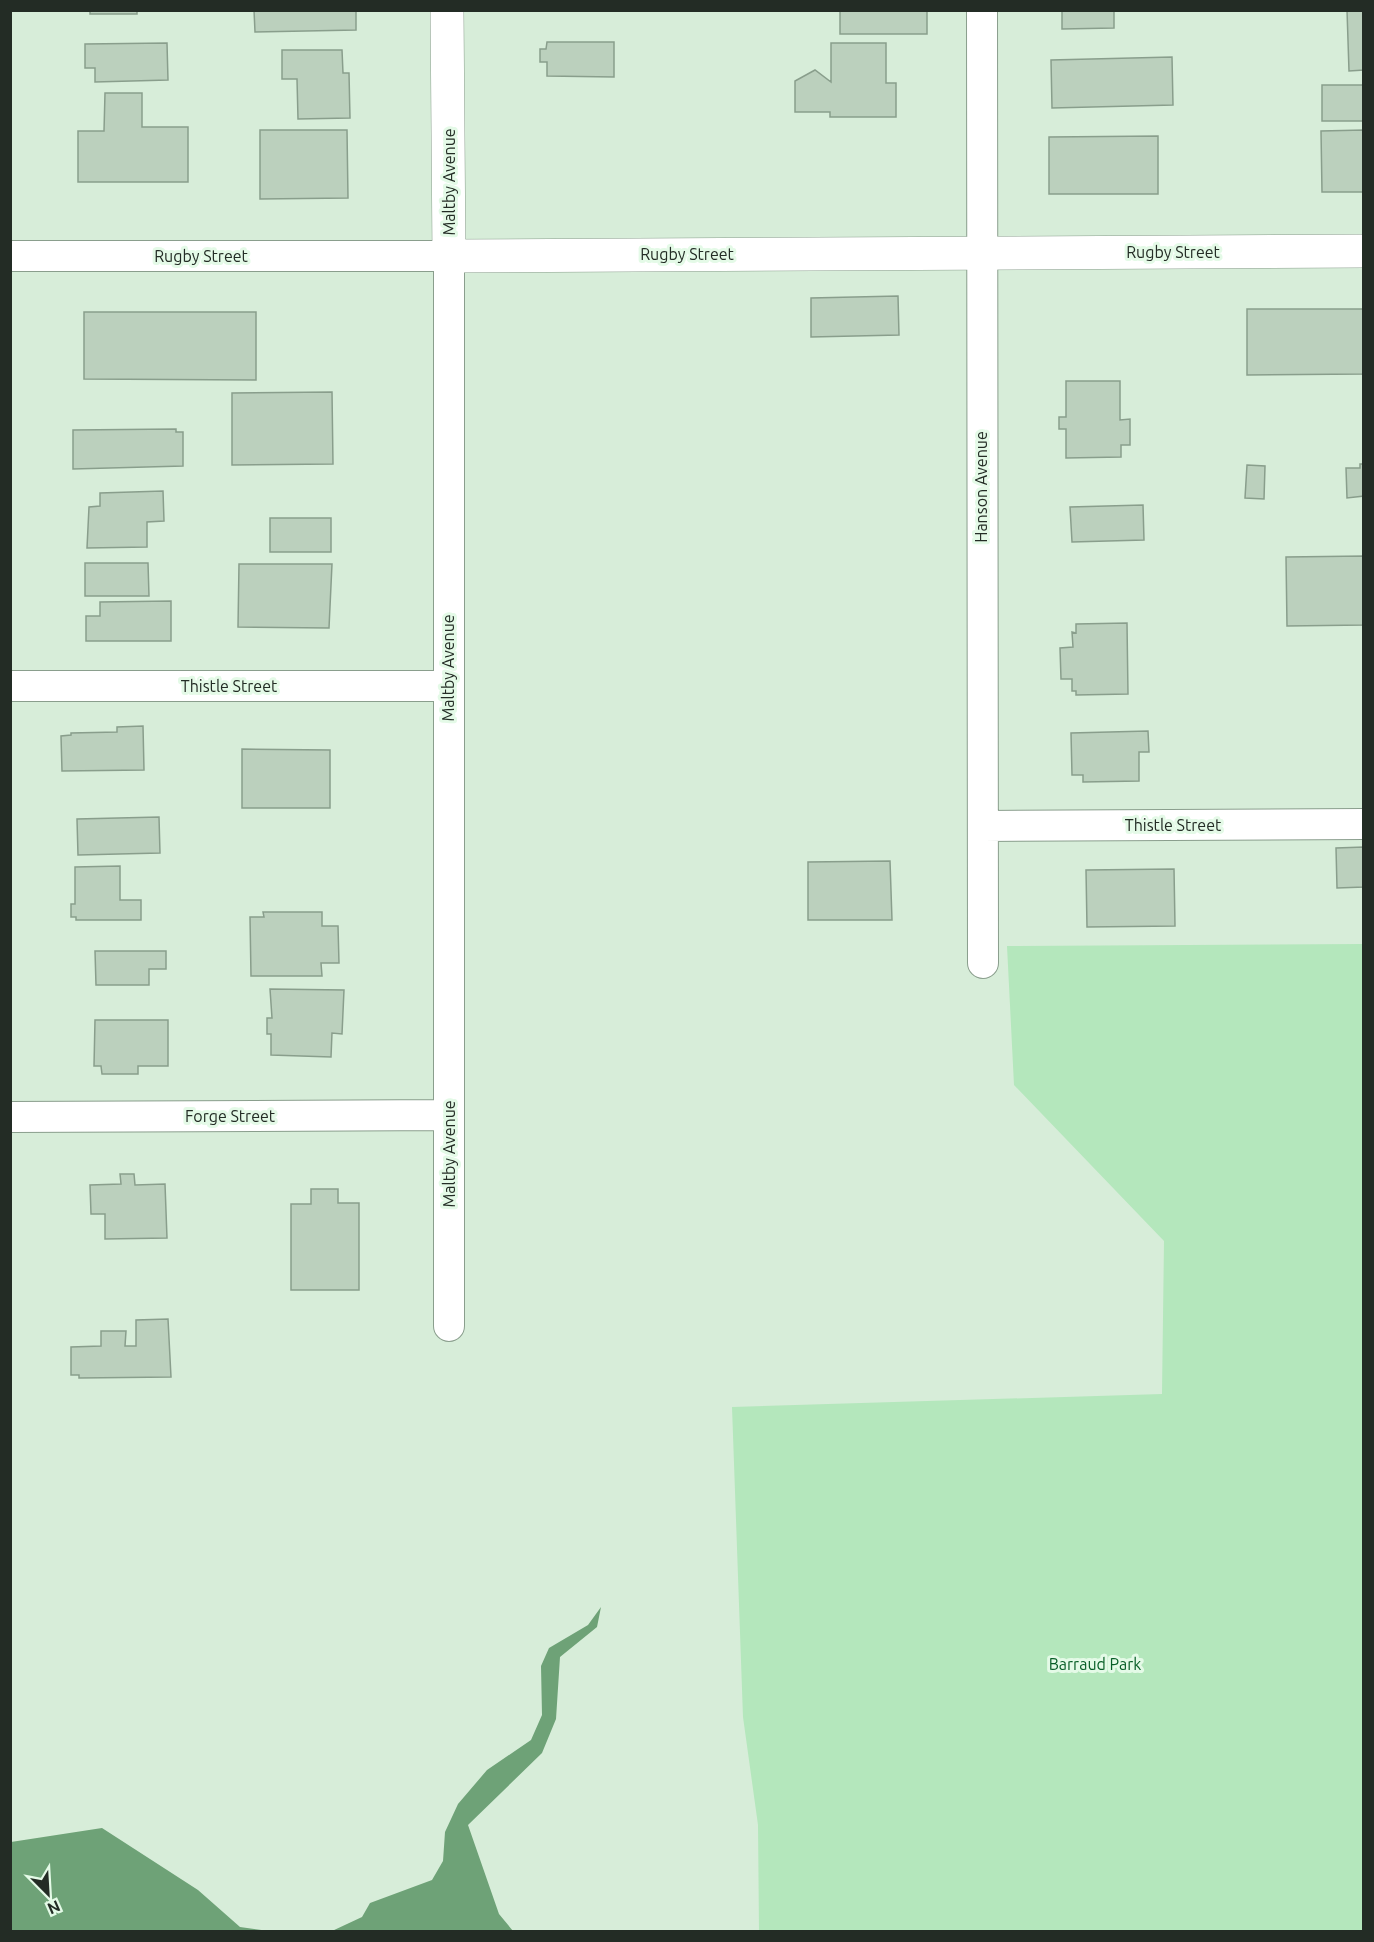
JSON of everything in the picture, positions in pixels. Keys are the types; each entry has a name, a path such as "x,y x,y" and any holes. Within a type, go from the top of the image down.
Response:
{"street":[{"name":"Maltby Avenue","path":"447,10 449,1326"},
{"name":"Hanson Avenue","path":"982,10 983,963"},
{"name":"Rugby Street","path":"10,256 1364,251"},
{"name":"Thistle Street","path":"10,686 447,686"},
{"name":"Thistle Street","path":"982,826 1364,824"},
{"name":"Forge Street","path":"10,1117 449,1115"}],"green space":[{"name":"Barraud Park","path":"1363,944 1363,1931 759,1931 758,1825 743,1717 732,1407 1162,1394 1164,1241 1014,1085 1007,946"}],"shaded area":[{"path":"601,1607 597,1627 560,1657 556,1719 542,1753 468,1825 499,1914 513,1931 332,1931 362,1917 370,1903 432,1880 443,1861 445,1832 458,1804 487,1770 531,1740 542,1715 541,1666 549,1648 588,1625"},
{"path":"102,1828 198,1890 240,1927 269,1931 11,1931 11,1842"}],"building":[{"path":"137,10 137,14 90,14 90,11 84,11"},
{"path":"254,10 356,10 356,30 255,32"},
{"path":"840,10 927,10 927,34 840,34"},
{"path":"1062,10 1114,10 1114,28 1062,29"},
{"path":"1347,10 1364,10 1364,70 1349,71"},
{"path":"547,42 614,42 614,77 547,76 547,62 540,62 540,49 546,49"},
{"path":"167,43 168,80 95,82 95,68 85,68 85,44"},
{"path":"831,43 886,43 886,83 896,83 896,117 830,117 830,112 795,112 795,81 815,70 831,82"},
{"path":"282,50 342,50 343,73 349,73 350,118 298,119 297,79 282,79"},
{"path":"1172,57 1173,105 1052,108 1051,60"},
{"path":"1322,85 1364,85 1364,121 1322,121"},
{"path":"105,93 142,93 142,127 188,127 188,182 78,182 78,131 104,131"},
{"path":"260,130 347,130 348,198 260,199"},
{"path":"1364,130 1364,192 1322,192 1321,131"},
{"path":"1158,136 1158,194 1049,194 1049,137"},
{"path":"898,296 899,335 811,337 811,298"},
{"path":"1247,309 1364,309 1364,374 1247,375"},
{"path":"84,312 256,312 256,380 84,379"},
{"path":"1066,381 1120,381 1120,420 1130,419 1130,445 1121,445 1121,457 1066,458 1066,429 1059,429 1059,417 1066,417"},
{"path":"332,392 333,464 232,465 232,393"},
{"path":"176,429 176,432 183,432 183,466 73,469 73,430"},
{"path":"1360,464 1364,464 1364,496 1347,498 1346,468 1360,468"},
{"path":"1247,465 1265,466 1264,499 1245,498"},
{"path":"163,491 164,521 147,522 147,547 87,548 89,507 100,506 100,493"},
{"path":"1143,505 1144,540 1072,542 1070,507"},
{"path":"270,518 331,518 331,552 270,552"},
{"path":"1364,556 1364,625 1287,626 1286,557"},
{"path":"85,563 148,563 149,596 85,596"},
{"path":"239,564 332,564 329,628 238,627"},
{"path":"171,601 171,641 86,641 86,616 100,616 100,602"},
{"path":"1127,623 1128,694 1076,695 1076,691 1072,691 1072,679 1061,679 1060,648 1073,647 1072,632 1076,633 1076,624"},
{"path":"143,726 144,770 62,771 61,736 71,735 71,733 117,732 117,727"},
{"path":"1148,731 1149,752 1139,752 1139,781 1083,782 1083,775 1072,775 1071,733"},
{"path":"242,749 330,750 330,808 242,808"},
{"path":"159,817 160,853 78,855 77,819"},
{"path":"1364,847 1364,887 1337,888 1336,848"},
{"path":"890,861 892,920 808,920 808,862"},
{"path":"120,866 120,900 141,900 141,920 76,920 76,917 71,917 71,904 75,904 75,867"},
{"path":"1174,869 1175,926 1087,927 1086,870"},
{"path":"263,912 322,912 322,926 338,926 339,963 321,963 322,976 251,976 250,917 264,917"},
{"path":"95,951 166,951 166,969 149,969 149,985 96,985"},
{"path":"270,989 344,990 342,1034 332,1033 331,1057 271,1055 271,1034 267,1034 267,1018 272,1018"},
{"path":"95,1020 168,1020 168,1066 138,1066 138,1074 102,1074 101,1066 94,1066"},
{"path":"120,1174 134,1174 135,1185 165,1184 167,1238 105,1239 105,1214 91,1214 90,1185 121,1184"},
{"path":"311,1189 338,1189 338,1203 359,1203 359,1290 291,1290 291,1204 311,1204"},
{"path":"168,1319 171,1377 79,1378 79,1375 71,1375 71,1347 101,1346 101,1331 126,1331 125,1346 136,1346 136,1320"}]}
